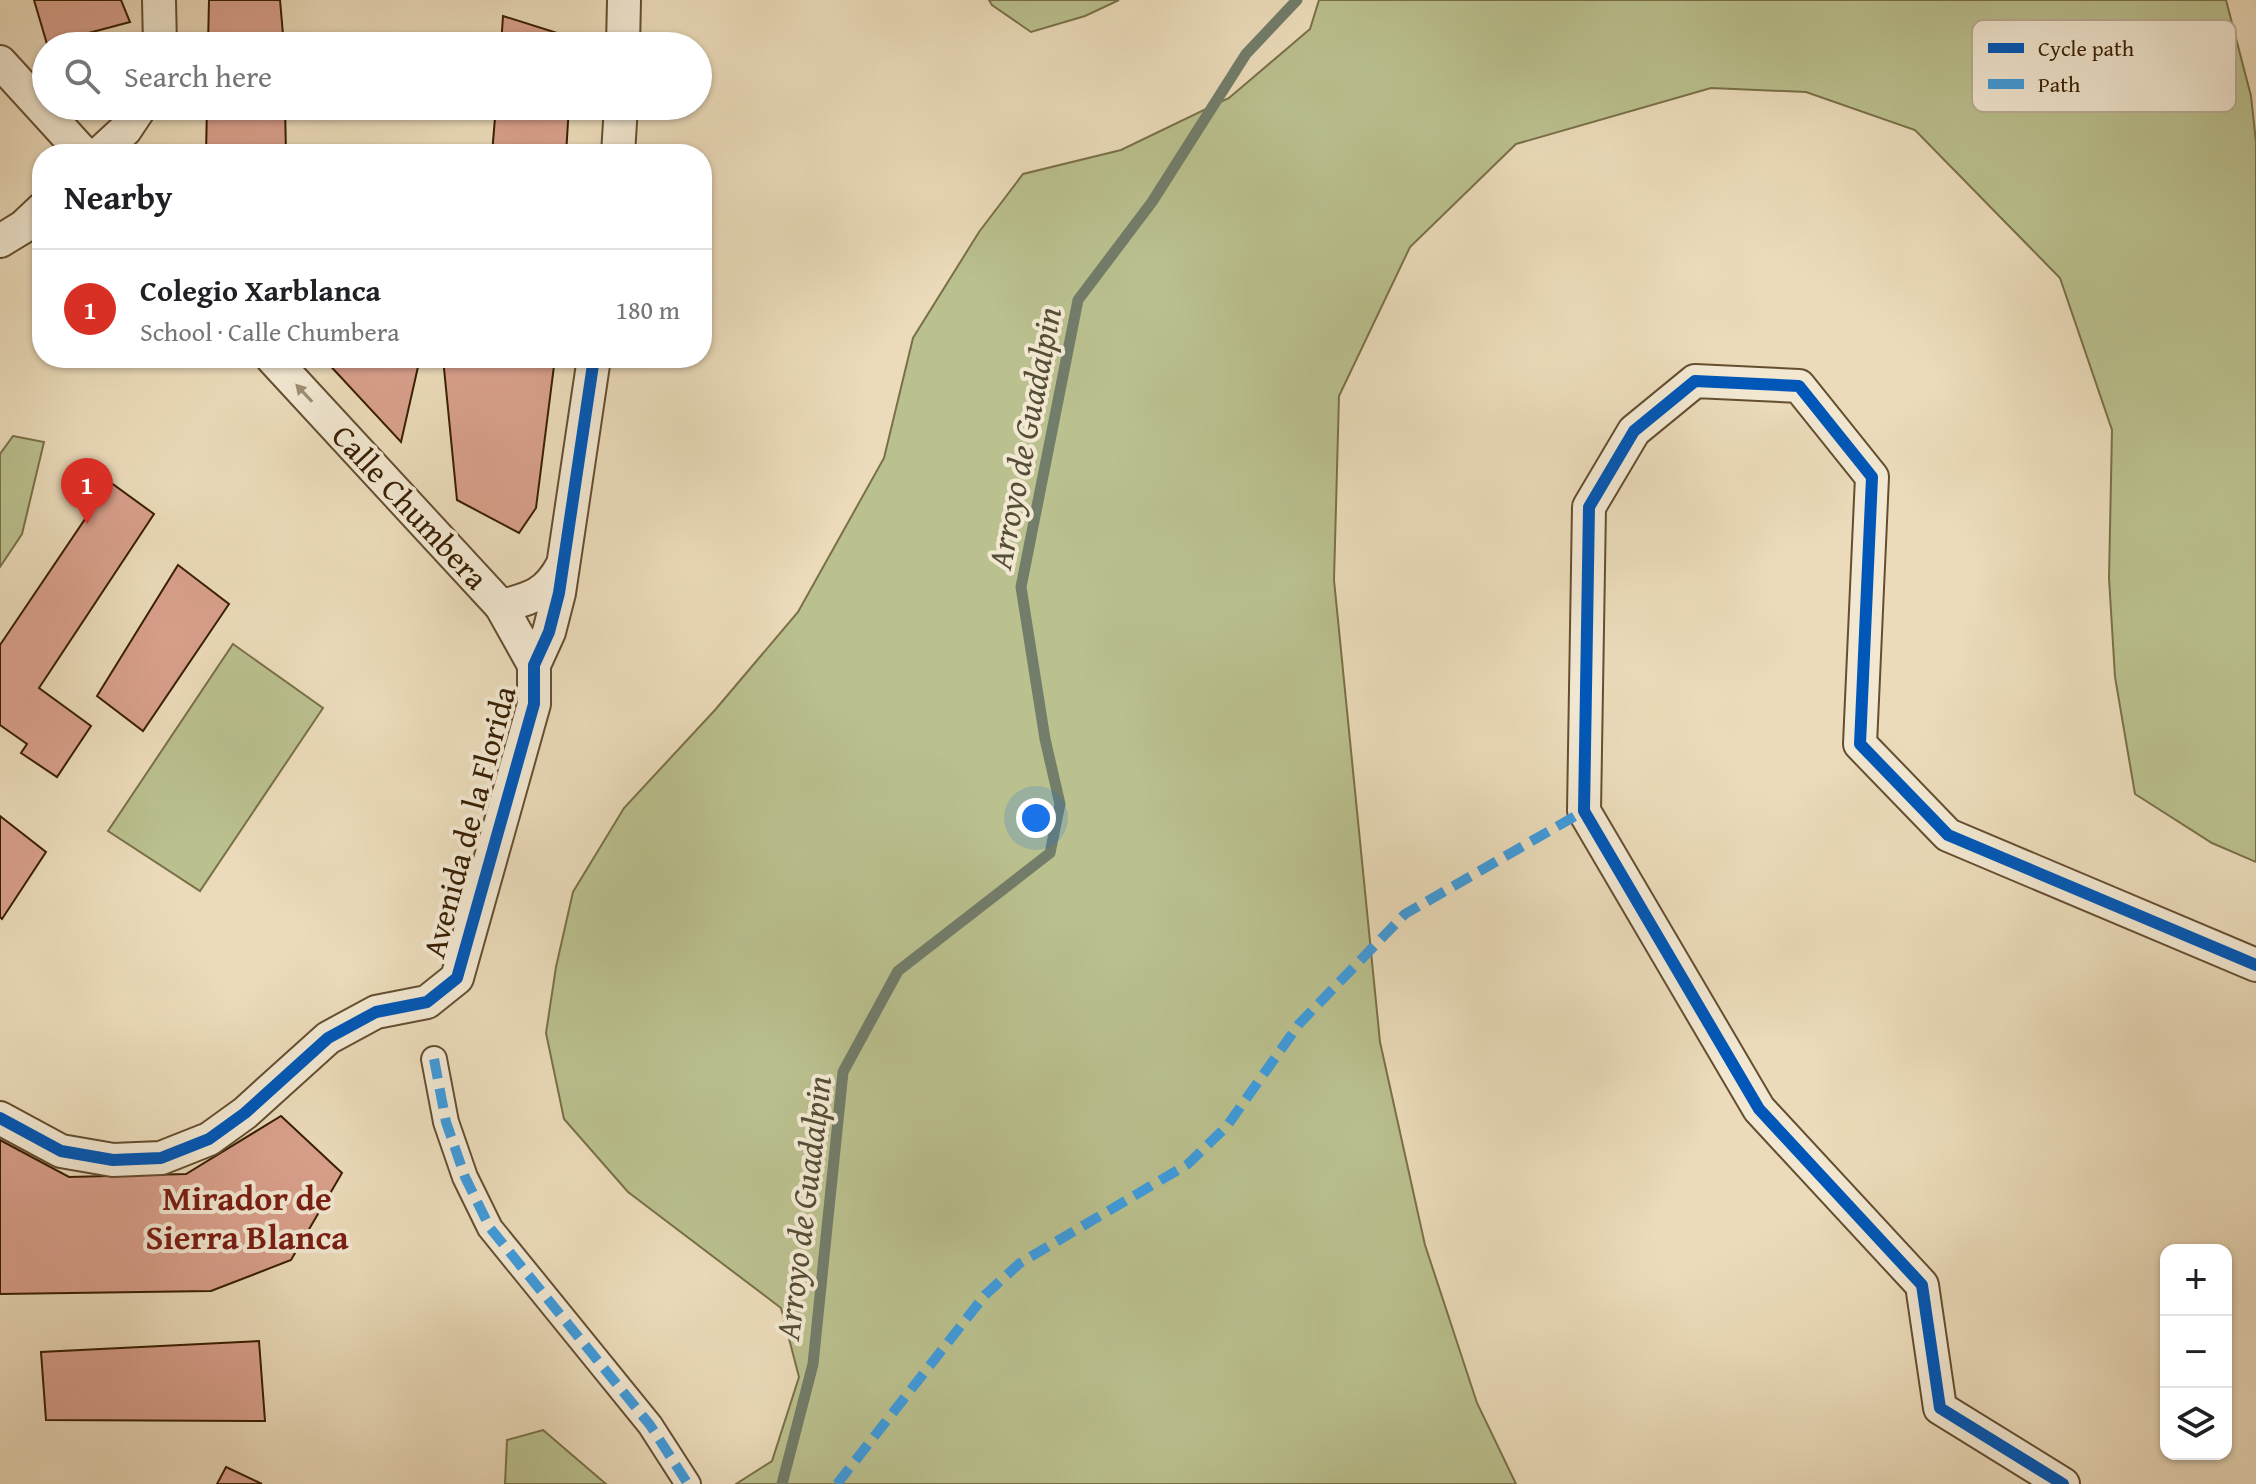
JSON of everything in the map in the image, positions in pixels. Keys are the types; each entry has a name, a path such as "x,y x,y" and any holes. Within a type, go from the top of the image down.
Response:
{"street":[{"path":"159,0 160,32"},
{"path":"623,32 624,0"},
{"path":"0,62 32,97"},
{"path":"53,120 75,144"},
{"path":"110,144 132,120"},
{"path":"619,144 620,120"},
{"path":"0,241 32,218"},
{"name":"Calle Chumbera","path":"281,368 501,606 534,665"},
{"name":"Avenida de la Florida","path":"0,1118 61,1151 113,1160 161,1158 209,1139 245,1113 328,1038 376,1012 427,1002 457,978 534,704 534,665 549,632 564,564 593,368"},
{"path":"2063,1484 1940,1408 1922,1285 1759,1109 1584,811 1589,507 1634,431 1695,381 1799,386 1872,477 1860,744 1948,835 2256,965"},
{"path":"501,606 538,595 553,584 564,564"},
{"path":"434,1059 446,1122 465,1177 490,1228 650,1425 688,1484"}],"green space":[{"path":"989,0 1119,0 1085,16 1031,32"},
{"path":"1319,0 2226,0 2231,20 1972,20 1972,112 2236,112 2236,38 2251,96 2256,142 2256,862 2212,843 2135,794 2115,677 2109,578 2112,430 2060,278 1915,130 1806,92 1711,88 1516,144 1410,247 1339,396 1334,580 1380,1042 1425,1245 1477,1403 1516,1484 736,1484 772,1461 799,1377 781,1308 628,1192 564,1119 546,1033 556,967 573,892 624,808 715,710 798,612 884,458 913,338 979,232 1023,174 1121,150 1229,98 1310,29"},
{"path":"13,436 44,442 22,534 0,567 0,454"},
{"path":"233,644 323,708 200,891 108,831"},
{"path":"543,1430 606,1484 505,1484 507,1440"}],"building":[{"path":"34,0 121,0 130,22 92,32 43,32"},
{"path":"209,0 280,0 283,32 208,32"},
{"path":"503,16 554,32 502,32"},
{"path":"207,120 285,120 286,144 206,144"},
{"path":"495,120 568,120 567,144 493,144"},
{"path":"332,368 418,368 401,442"},
{"path":"444,368 554,368 536,508 519,533 457,500"},
{"path":"110,482 154,514 39,688 91,726 57,777 21,753 27,744 0,725 0,645"},
{"path":"178,565 229,604 143,731 97,696"},
{"path":"0,816 46,852 2,919 0,917"},
{"path":"281,1116 342,1173 291,1260 211,1291 0,1294 0,1140 69,1177 186,1174"},
{"path":"259,1341 265,1421 46,1420 41,1352"},
{"path":"226,1467 262,1484 217,1484"}],"waterway":[{"name":"Arroyo de Guadalpin","path":"782,1484 813,1364 843,1072 898,971 1050,853 1060,804 1045,739 1021,587 1078,300 1152,202 1246,54 1297,0"}],"marked path":[{"path":"837,1484 985,1295 1020,1263 1188,1164 1227,1126 1299,1024 1405,914 1584,811"},
{"path":"434,1059 446,1122 465,1177 490,1228 650,1425 688,1484"}],"cycle path":[{"path":"0,1118 61,1151 113,1160 161,1158 209,1139 245,1113 328,1038 376,1012 427,1002 457,978 534,704 534,665 549,632 559,593 593,368"},
{"path":"2063,1484 1940,1408 1922,1285 1759,1109 1584,811 1589,507 1634,431 1695,381 1799,386 1872,477 1860,744 1948,835 2256,965"}],"place":[{"name":"Colegio Xarblanca","path":"87,524"}],"district":[{"name":"Mirador de Sierra Blanca","path":"247,1218"}]}
